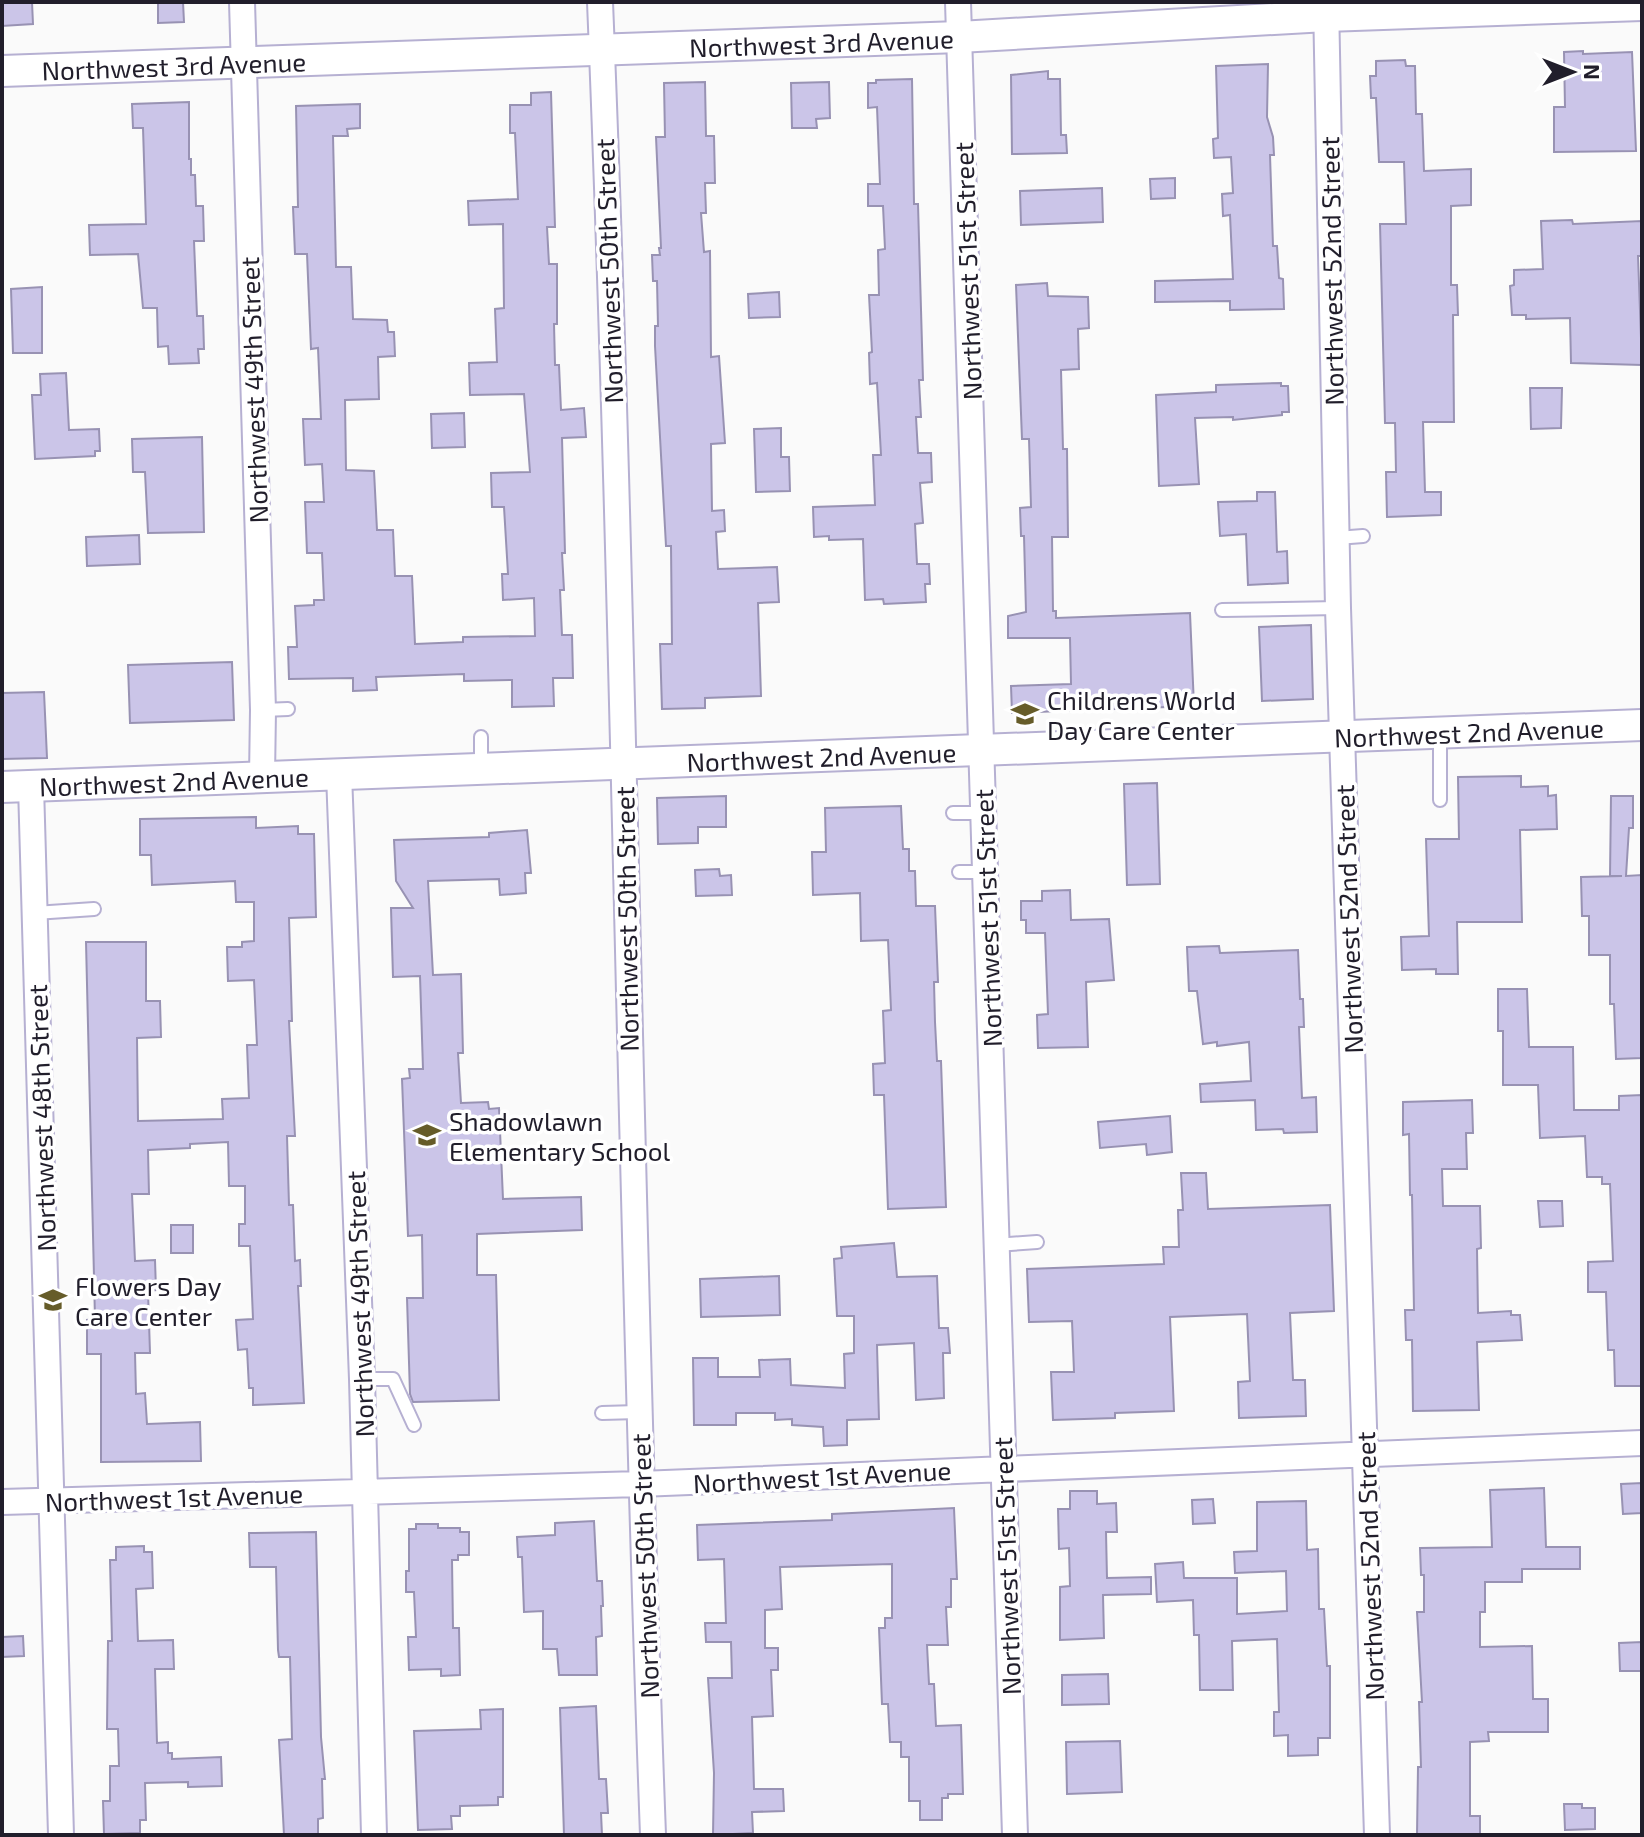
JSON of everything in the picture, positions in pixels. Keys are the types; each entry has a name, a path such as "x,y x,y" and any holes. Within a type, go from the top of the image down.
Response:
{"street":[{"name":"Northwest 49th Street","path":"242,2 263,710 262,777"},
{"name":"Northwest 50th Street","path":"600,2 623,763 640,1484 653,1835"},
{"name":"Northwest 51st Street","path":"958,2 1015,1835"},
{"name":"Northwest 3rd Avenue","path":"2,71 959,37 1326,9 1642,5"},
{"name":"Northwest 52nd Street","path":"1326,9 1338,608 1377,1835"},
{"name":"Northwest 2nd Avenue","path":"16,786 1642,725"},
{"name":"Northwest 49th Street","path":"339,774 362,1379 374,1835"},
{"name":"Northwest 48th Street","path":"16,786 35,913 61,1835"},
{"name":"Northwest 1st Avenue","path":"2,1502 640,1484 1642,1443"}],"lane":[{"path":"1337,538 1363,536"},
{"path":"1222,610 1338,608"},
{"path":"263,710 288,709"},
{"path":"1440,732 1440,800"},
{"path":"481,737 481,769"},
{"path":"953,813 984,813"},
{"path":"959,872 986,872"},
{"path":"35,913 94,909"},
{"path":"996,1245 1037,1242"},
{"path":"362,1379 393,1379 414,1425"},
{"path":"602,1413 638,1412"}],"building":[{"path":"2,2 32,2 33,24 2,26"},
{"path":"158,2 183,2 184,22 158,23"},
{"path":"1583,51 1583,54 1632,52 1636,151 1554,152 1554,107 1565,107 1564,52"},
{"path":"1405,60 1406,66 1415,66 1416,114 1422,114 1424,171 1471,169 1471,205 1451,206 1451,285 1457,285 1458,315 1453,315 1454,422 1423,422 1425,492 1441,492 1441,515 1387,517 1386,472 1396,472 1395,423 1385,423 1380,224 1406,224 1404,162 1379,162 1376,98 1371,98 1370,76 1376,76 1376,61"},
{"path":"1268,64 1267,117 1274,155 1270,155 1273,246 1277,246 1279,278 1283,279 1284,309 1230,310 1230,301 1155,302 1155,281 1233,279 1230,215 1223,216 1222,194 1233,193 1231,157 1214,158 1213,139 1218,138 1216,66"},
{"path":"1048,71 1048,79 1060,79 1061,135 1066,135 1067,153 1012,154 1011,75"},
{"path":"912,79 914,204 918,204 923,380 919,380 921,417 916,417 918,453 931,453 932,482 920,483 923,523 915,524 917,564 929,564 930,584 925,584 926,602 884,604 883,599 865,600 863,539 814,537 813,507 875,505 873,455 881,455 877,383 870,384 869,295 879,295 878,250 885,249 883,206 868,206 868,184 880,184 877,107 868,108 868,83"},
{"path":"705,82 706,136 714,136 715,183 705,183 706,213 701,213 704,252 710,251 711,357 719,356 725,443 711,444 712,511 724,510 725,531 716,532 718,569 777,567 779,602 758,603 761,696 705,698 705,708 662,709 660,644 672,644 671,546 666,546 655,346 657,281 653,281 652,255 660,255 661,248 656,137 665,137 664,83"},
{"path":"829,82 830,118 816,119 817,128 792,128 791,83"},
{"path":"551,92 555,227 547,227 549,264 557,264 555,365 559,365 561,410 584,408 586,437 562,438 565,553 562,553 564,590 560,590 562,635 572,635 573,678 553,678 554,706 512,707 512,680 464,681 464,674 376,677 377,690 353,691 353,678 289,679 288,647 297,647 295,606 314,605 314,600 324,600 322,553 307,553 305,502 324,502 322,464 305,465 303,419 321,419 318,348 311,349 307,254 295,254 293,207 298,207 296,106 360,104 360,128 347,129 348,136 333,136 336,267 351,267 353,319 387,320 388,332 394,332 395,356 378,357 379,399 345,400 346,470 374,471 377,530 393,530 395,576 412,576 415,644 463,642 463,637 535,636 534,598 503,600 502,574 508,574 504,507 492,507 491,473 530,472 524,394 470,395 469,363 497,362 495,309 504,308 503,224 469,225 468,201 518,199 515,133 510,133 510,105 531,105 531,93"},
{"path":"189,102 191,175 195,175 196,206 203,206 204,241 194,241 197,316 203,316 204,349 198,349 199,363 169,364 168,346 158,347 157,308 143,308 138,254 90,255 89,225 146,224 143,128 133,128 132,104"},
{"path":"1175,178 1175,198 1151,199 1150,179"},
{"path":"1102,188 1103,222 1021,225 1020,191"},
{"path":"1572,220 1573,224 1642,221 1642,256 1638,256 1642,365 1571,363 1570,318 1526,319 1526,315 1512,315 1510,286 1514,285 1514,270 1543,269 1541,221"},
{"path":"1047,283 1048,296 1088,297 1089,328 1078,329 1079,369 1061,370 1063,449 1067,449 1068,537 1052,537 1053,611 1056,611 1056,618 1190,613 1194,706 1012,713 1011,686 1071,684 1070,638 1008,638 1008,616 1026,612 1020,508 1031,507 1029,439 1022,439 1016,285"},
{"path":"42,287 42,353 13,353 11,289"},
{"path":"779,292 780,317 749,318 748,294"},
{"path":"66,373 69,430 99,429 100,451 95,451 95,456 35,459 32,395 41,395 40,374"},
{"path":"1281,383 1281,386 1288,386 1289,412 1282,412 1282,415 1233,420 1233,417 1195,418 1199,484 1159,486 1156,395 1216,392 1216,385"},
{"path":"1530,388 1562,388 1561,428 1531,429"},
{"path":"464,413 465,447 432,448 431,414"},
{"path":"781,428 781,457 789,457 790,491 756,492 754,429"},
{"path":"202,437 204,532 148,533 145,472 133,472 132,439"},
{"path":"1257,492 1275,492 1277,552 1287,551 1288,583 1248,585 1246,534 1220,536 1218,502 1257,501"},
{"path":"139,535 140,564 87,566 86,537"},
{"path":"1311,625 1313,699 1262,701 1259,627"},
{"path":"232,662 234,720 130,723 128,665"},
{"path":"44,692 47,758 2,759 2,693"},
{"path":"1521,776 1521,787 1548,786 1548,796 1556,795 1557,829 1520,830 1522,922 1457,922 1458,974 1436,974 1436,969 1402,970 1401,937 1429,936 1426,839 1459,839 1458,777"},
{"path":"1157,783 1160,884 1127,885 1124,784"},
{"path":"726,796 726,827 698,827 698,843 658,844 657,798"},
{"path":"1611,796 1633,796 1633,828 1629,828 1626,876 1642,875 1642,1058 1616,1059 1614,1004 1610,1004 1610,955 1589,955 1589,916 1582,916 1581,877 1622,876 1610,876"},
{"path":"901,806 903,849 909,849 909,871 915,871 916,906 935,906 938,982 934,982 935,1022 937,1061 941,1061 946,1207 888,1209 884,1095 874,1095 873,1064 885,1063 883,1011 891,1010 888,940 861,941 860,893 813,895 812,852 826,852 825,808"},
{"path":"256,817 256,828 298,826 298,834 314,834 316,917 289,918 292,1021 289,1021 295,1136 287,1136 289,1205 293,1205 295,1261 300,1260 301,1286 298,1286 304,1403 253,1405 247,1349 238,1350 236,1320 253,1319 250,1246 239,1246 239,1224 245,1224 245,1186 229,1186 228,1142 148,1150 149,1194 132,1194 135,1261 155,1260 156,1290 148,1291 150,1353 135,1353 136,1394 145,1393 147,1424 200,1422 201,1461 101,1462 101,1354 87,1354 87,1320 95,1319 86,942 146,942 146,1001 160,1001 161,1037 137,1038 138,1121 223,1119 222,1099 249,1098 247,1045 257,1045 254,980 228,981 227,947 242,947 242,942 254,941 254,902 236,902 235,881 152,885 151,855 140,855 140,819"},
{"path":"527,830 531,873 525,873 526,893 500,895 499,879 428,881 433,975 461,974 463,1053 458,1053 461,1103 488,1102 489,1109 499,1108 503,1199 581,1197 582,1230 477,1234 477,1275 496,1275 499,1400 413,1402 410,1394 407,1298 423,1298 422,1235 408,1236 402,1079 410,1078 409,1069 423,1069 420,976 393,977 391,908 413,908 396,881 394,840 489,837 489,833"},
{"path":"719,869 720,876 731,875 732,895 696,896 695,870"},
{"path":"1070,890 1071,920 1109,919 1114,980 1086,982 1088,1047 1038,1048 1037,1015 1048,1014 1045,933 1026,933 1026,920 1021,920 1021,901 1042,901 1042,891"},
{"path":"1219,946 1220,953 1298,950 1304,1027 1299,1027 1302,1098 1316,1097 1317,1132 1256,1130 1255,1100 1201,1102 1200,1084 1251,1081 1249,1042 1217,1046 1217,1042 1203,1044 1197,991 1189,991 1187,947"},
{"path":"1498,989 1527,989 1529,1047 1573,1047 1574,1110 1619,1110 1619,1096 1642,1095 1642,1386 1615,1386 1614,1350 1608,1350 1606,1292 1588,1292 1588,1262 1613,1261 1610,1184 1602,1184 1602,1177 1587,1177 1585,1136 1540,1138 1538,1085 1503,1085 1503,1031 1498,1031"},
{"path":"1472,1100 1473,1133 1466,1133 1467,1169 1442,1169 1443,1206 1480,1206 1478,1313 1511,1311 1511,1315 1520,1315 1522,1340 1477,1342 1479,1410 1413,1411 1412,1340 1406,1340 1405,1310 1414,1310 1412,1195 1409,1134 1403,1135 1403,1102"},
{"path":"1170,1116 1172,1152 1147,1155 1146,1144 1100,1148 1098,1122"},
{"path":"1181,1173 1206,1173 1208,1209 1330,1205 1334,1311 1290,1313 1293,1380 1305,1380 1306,1416 1239,1418 1238,1382 1250,1381 1247,1314 1170,1317 1174,1411 1115,1413 1115,1418 1053,1420 1051,1372 1074,1372 1072,1321 1029,1322 1027,1269 1164,1264 1163,1247 1179,1247 1178,1210 1183,1210"},
{"path":"1538,1201 1562,1201 1563,1226 1540,1227"},
{"path":"171,1225 193,1225 193,1253 171,1253"},
{"path":"894,1243 897,1277 937,1276 939,1328 948,1328 950,1353 943,1353 944,1398 916,1400 914,1343 877,1345 879,1419 847,1420 847,1445 824,1446 823,1427 792,1425 792,1419 775,1420 775,1413 736,1413 736,1425 694,1425 693,1358 718,1358 718,1377 760,1377 759,1360 790,1359 791,1385 845,1388 844,1354 854,1353 854,1316 837,1316 834,1259 842,1258 841,1247"},
{"path":"779,1276 780,1315 701,1317 700,1279"},
{"path":"1642,1483 1642,1513 1623,1514 1621,1484"},
{"path":"1544,1488 1546,1547 1580,1547 1580,1569 1522,1569 1522,1582 1485,1582 1485,1612 1480,1612 1480,1647 1532,1646 1533,1699 1548,1699 1548,1732 1488,1732 1489,1741 1470,1742 1470,1816 1480,1816 1480,1835 1417,1835 1418,1767 1421,1767 1419,1702 1422,1702 1417,1612 1424,1612 1420,1548 1492,1547 1490,1490"},
{"path":"1070,1491 1097,1491 1097,1504 1116,1503 1117,1532 1106,1532 1107,1578 1151,1577 1151,1594 1103,1595 1104,1638 1060,1640 1060,1587 1070,1586 1069,1548 1059,1549 1058,1509 1070,1509"},
{"path":"1213,1499 1215,1523 1193,1524 1192,1500"},
{"path":"1306,1501 1307,1550 1318,1549 1319,1609 1324,1609 1327,1666 1330,1666 1330,1738 1318,1738 1318,1755 1288,1756 1288,1735 1274,1736 1274,1712 1279,1712 1277,1639 1232,1641 1233,1690 1200,1690 1199,1635 1194,1635 1193,1600 1157,1602 1155,1564 1183,1562 1184,1578 1237,1578 1237,1614 1287,1611 1286,1571 1235,1573 1234,1552 1257,1551 1257,1502"},
{"path":"954,1508 957,1579 951,1579 951,1607 946,1607 948,1645 927,1645 929,1684 934,1684 936,1726 961,1725 963,1794 948,1794 948,1798 942,1798 942,1820 920,1820 920,1801 909,1801 909,1757 901,1757 901,1742 890,1742 888,1704 882,1704 879,1628 885,1628 885,1618 892,1618 892,1564 780,1567 782,1609 765,1610 765,1648 778,1648 778,1670 771,1670 773,1716 752,1717 754,1789 783,1789 784,1811 752,1812 753,1833 713,1835 714,1773 708,1678 732,1678 731,1642 706,1642 705,1623 726,1623 724,1559 698,1560 697,1525 832,1520 832,1514"},
{"path":"594,1521 597,1581 602,1581 603,1606 602,1636 596,1637 597,1675 559,1675 557,1649 543,1649 543,1611 524,1612 522,1557 518,1557 517,1537 555,1535 555,1523"},
{"path":"416,1524 438,1524 438,1528 460,1528 460,1532 469,1532 469,1555 458,1555 458,1560 452,1560 453,1628 459,1628 460,1675 441,1676 441,1669 409,1670 408,1637 416,1637 414,1592 406,1592 406,1571 409,1571 409,1529 416,1529"},
{"path":"316,1532 321,1737 325,1779 322,1779 323,1818 318,1819 318,1835 284,1835 279,1740 292,1739 290,1657 279,1657 276,1567 250,1567 249,1533"},
{"path":"144,1546 144,1552 152,1552 153,1588 136,1589 138,1641 173,1640 174,1669 155,1669 157,1743 168,1742 168,1753 172,1753 172,1759 221,1757 222,1786 188,1787 188,1782 145,1783 146,1820 140,1820 140,1833 104,1834 103,1801 110,1801 110,1766 119,1766 118,1729 107,1729 108,1641 112,1641 110,1560 116,1560 116,1547"},
{"path":"23,1636 24,1656 2,1657 2,1637"},
{"path":"1642,1642 1642,1671 1620,1671 1619,1643"},
{"path":"1108,1674 1109,1704 1062,1705 1062,1675"},
{"path":"596,1706 599,1779 606,1779 608,1813 601,1813 602,1835 564,1835 560,1708"},
{"path":"503,1709 503,1797 498,1797 498,1805 460,1806 460,1816 451,1816 452,1829 418,1830 414,1731 481,1729 480,1710"},
{"path":"1120,1741 1122,1792 1067,1794 1066,1742"},
{"path":"1564,1804 1595,1808 1595,1829 1565,1830"}],"place":[{"name":"Childrens World Day Care Center","path":"1025,714"},
{"name":"Shadowlawn Elementary School","path":"427,1135"},
{"name":"Flowers Day Care Center","path":"53,1300"}]}
